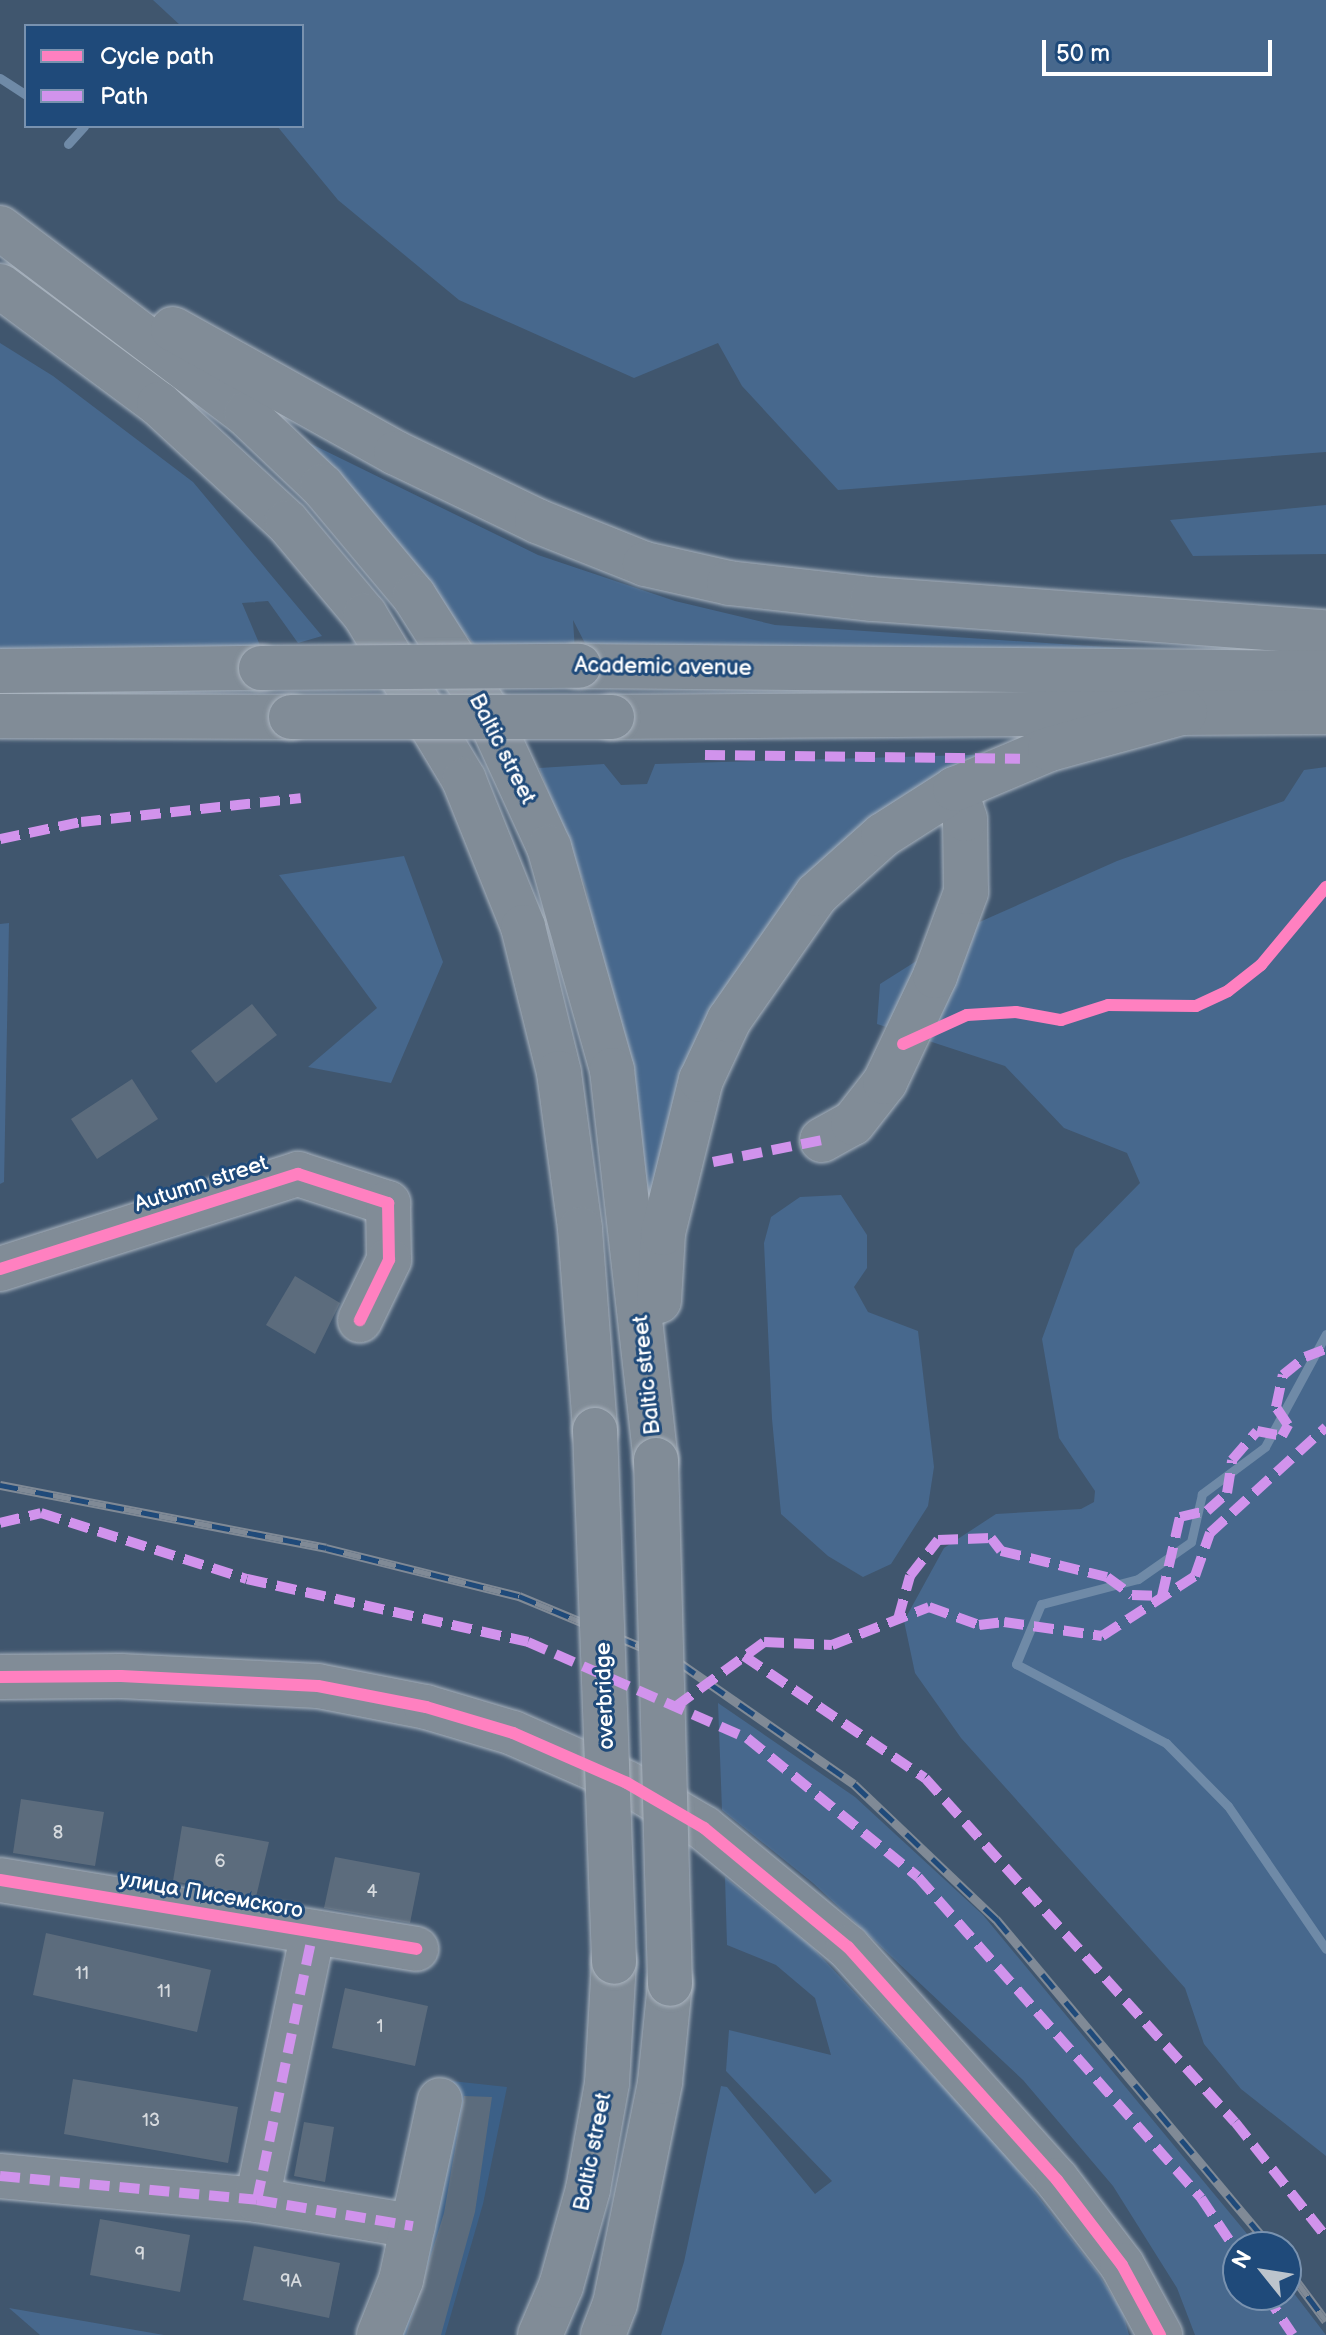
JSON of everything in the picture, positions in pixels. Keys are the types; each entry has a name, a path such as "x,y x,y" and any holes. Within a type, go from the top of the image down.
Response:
{"main road":[{"path":"0,227 258,379 382,446 537,521 645,564 729,583 872,599 1326,632"},
{"name":"Baltic street","path":"0,227 246,414 322,486 414,596 485,708 549,847 593,989 612,1070 656,1460 670,1984 660,2082 615,2304 603,2335"},
{"name":"overbridge","path":"0,286 159,404 287,522 365,615 464,780 523,927 559,1073 580,1229 595,1430 614,1962"},
{"name":"Academic avenue","path":"0,671 579,666 1190,693 1326,712"},
{"name":"Academic avenue","path":"0,716 612,717 1190,693 1326,673"},
{"path":"652,1415 663,1233 701,1080 729,1020 817,894 883,835 955,789 1190,693"},
{"path":"822,1140 853,1123 885,1082 935,976 966,892 965,819 955,789"},
{"name":"Autumn street","path":"0,1269 298,1174 388,1203 389,1260 360,1320"},
{"path":"0,1677 121,1676 318,1686 426,1707 513,1733 627,1783 704,1828 848,1947 1057,2180 1122,2265 1160,2335"},
{"name":"улица Писемского","path":"0,1880 416,1949"},
{"path":"257,2200 313,1933"},
{"name":"Baltic street","path":"540,2335 561,2286 588,2189 607,2083 614,1962"},
{"path":"379,2335 401,2280 440,2100"},
{"path":"0,2176 257,2200 413,2226"}],"shaded area":[{"path":"153,0 1326,0 1326,452 838,490 742,386 718,343 634,378 459,300 338,200 279,128 304,128 304,24 179,24"},
{"path":"0,343 53,376 193,482 322,636 298,643 268,601 242,603 262,650 0,655"},
{"path":"297,437 538,555 675,601 775,625 1302,660 590,653 573,620 575,651 477,648"},
{"path":"1326,505 1326,554 1193,556 1170,520"},
{"path":"1036,753 800,916 649,1218 586,889 539,768 604,764 621,785 647,784 655,764"},
{"path":"1326,767 1326,2156 1241,2089 1204,2044 1185,1988 961,1738 915,1673 904,1621 944,1548 996,1514 1081,1509 1094,1502 1095,1491 1059,1438 1042,1339 1075,1249 1140,1183 1127,1153 1064,1128 1005,1066 877,1024 880,984 975,924 1117,861 1284,801 1304,770"},
{"path":"404,856 443,962 391,1083 308,1067 377,1008 279,875"},
{"path":"9,923 4,1182 0,1184 0,924"},
{"path":"841,1195 867,1235 867,1268 854,1287 868,1312 918,1331 934,1467 928,1506 891,1564 863,1577 828,1556 781,1514 772,1419 764,1243 771,1217 800,1197"},
{"path":"718,1703 855,1797 983,1915 1245,2231 1222,2231 1222,2311 1302,2311 1302,2304 1326,2335 1195,2335 1177,2288 1113,2186 1023,2080 813,1883 722,1810"},
{"path":"725,1877 812,1947 998,2145 1098,2273 1123,2313 1129,2335 661,2335 684,2262 721,2086 727,2087 815,2194 832,2181 726,2071 729,2030 831,2055 815,1998 776,1965 727,1945"},
{"path":"433,2079 507,2087 483,2204 445,2335 361,2335 387,2276"},
{"path":"9,2308 164,2335 40,2335"}],"building":[{"path":"252,1004 277,1035 216,1083 191,1051"},
{"path":"132,1079 158,1119 97,1159 71,1119"},
{"path":"295,1276 340,1303 315,1354 266,1325"},
{"path":"21,1799 104,1812 95,1866 13,1853"},
{"path":"182,1826 269,1842 256,1897 173,1881"},
{"path":"335,1857 420,1873 410,1923 324,1908"},
{"path":"46,1933 211,1970 197,2032 33,1995"},
{"path":"345,1988 428,2006 415,2066 332,2048"},
{"path":"73,2079 238,2107 228,2163 64,2134"},
{"path":"464,2096 492,2097 475,2212 441,2335 406,2335 444,2213"},
{"path":"304,2122 334,2127 325,2182 294,2176"},
{"path":"100,2219 190,2235 180,2292 90,2275"},
{"path":"254,2246 340,2263 329,2318 243,2300"}],"waterway":[{"path":"0,78 24,94"},
{"path":"68,144 82,128"},
{"path":"1326,1334 1265,1447 1202,1494 1191,1542 1138,1579 1041,1604 1016,1664 1166,1743 1228,1806 1326,1949"}],"railway":[{"path":"0,1485 326,1548 519,1596 680,1663 854,1784 996,1919 1258,2231"},
{"path":"1302,2289 1326,2321"}],"marked path":[{"path":"705,755 1020,759"},
{"path":"0,839 81,822 301,798"},
{"path":"713,1162 822,1140"},
{"path":"898,1619 910,1576 938,1540 991,1538 1001,1551 1107,1577 1132,1595 1162,1596 1180,1517 1207,1511 1227,1493 1232,1460 1257,1431 1282,1436 1288,1425 1276,1407 1283,1375 1305,1357 1326,1349"},
{"path":"675,1707 764,1642 832,1645 929,1607 979,1625 1004,1622 1102,1636 1195,1576 1210,1533 1326,1427"},
{"path":"0,1523 41,1513 247,1579 528,1642 747,1738 918,1877 1201,2198 1223,2231"},
{"path":"744,1656 925,1778 1235,2122 1326,2237"},
{"path":"257,2200 313,1933"},
{"path":"0,2176 257,2200 413,2226"},
{"path":"1277,2311 1293,2335"}],"cycle path":[{"path":"903,1044 967,1015 1016,1012 1061,1020 1108,1005 1196,1006 1228,991 1261,965 1326,887"},
{"path":"0,1269 298,1174 388,1203 389,1260 360,1320"},
{"path":"0,1677 121,1676 318,1686 426,1707 513,1733 627,1783 704,1828 848,1947 1057,2180 1122,2265 1160,2335"},
{"path":"0,1880 416,1949"}]}
